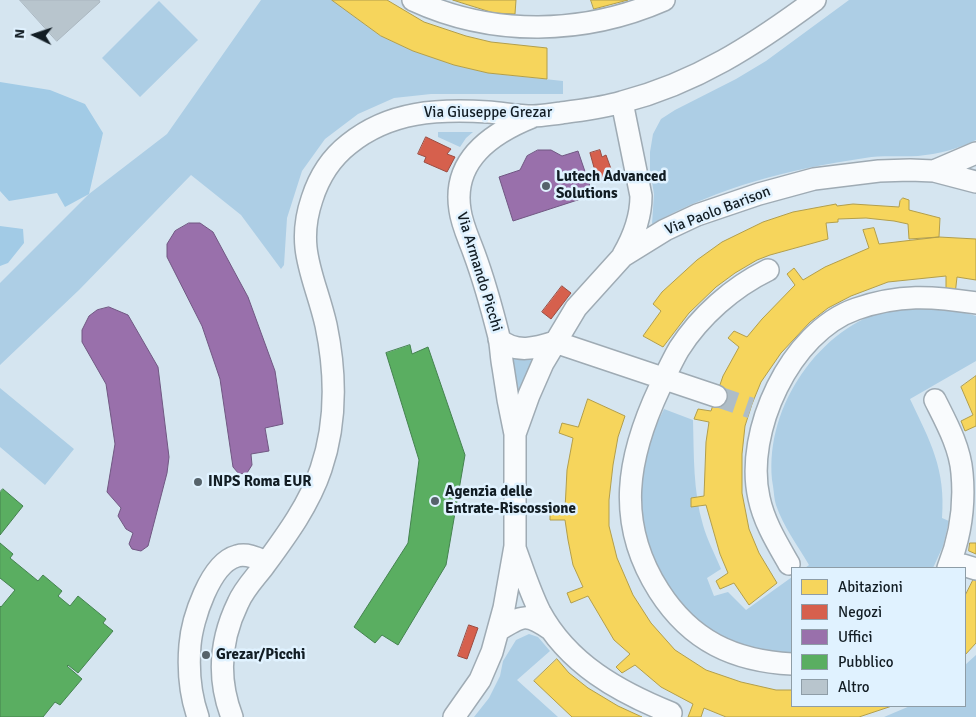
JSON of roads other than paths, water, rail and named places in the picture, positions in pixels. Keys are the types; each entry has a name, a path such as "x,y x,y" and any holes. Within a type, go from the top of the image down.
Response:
{"street":[{"path":"413,0 469,19 503,26 534,27 575,25 602,20 646,8 664,0"},
{"name":"Via Giuseppe Grezar","path":"232,717 226,701 221,668 223,649 232,617 242,594 290,530 309,498 322,466 331,427 333,369 326,326 312,280 305,242 308,209 325,170 343,148 359,136 372,128 404,116 447,111 535,116 622,102 676,83 722,63 778,27 815,0"},
{"path":"622,102 639,181 641,204 636,230 623,256"},
{"name":"Via Armando Picchi","path":"515,434 508,401 500,339 462,219 459,200 465,169 470,160 488,140 508,127 535,116"},
{"path":"940,168 976,153"},
{"name":"Via Paolo Barison","path":"454,717 480,680 492,652 506,597 515,546 515,434 535,380 555,342 576,308 623,256 666,230 697,216 751,196 814,179 879,171 940,168 976,182"},
{"path":"768,270 749,279 705,316 679,349 644,423 636,448 630,495 632,522 640,554 646,568 670,606 699,636 726,651 769,662 791,664"},
{"path":"789,564 768,526 758,492 756,466 758,410 775,393 802,349 820,330 855,309 906,297 930,297 976,303"},
{"path":"500,339 508,346 518,348 532,348 555,342 716,396"},
{"path":"935,400 953,439 962,472 962,516 956,547 949,567"},
{"path":"515,546 531,592 551,629 576,659 639,700 671,713"},
{"path":"198,717 190,684 190,642 205,592 218,571 228,560 235,556 250,556 266,562"},
{"path":"954,567 963,565 976,569"},
{"path":"498,630 513,621 528,618 534,618 551,629"}],"tunnel":[{"path":"716,396 751,408"}],"place":[{"name":"Lutech Advanced Solutions","path":"546,186"},
{"name":"INPS Roma EUR","path":"198,482"},
{"name":"Agenzia delle Entrate-Riscossione","path":"435,501"},
{"name":"Grezar/Picchi","path":"206,655"}]}
